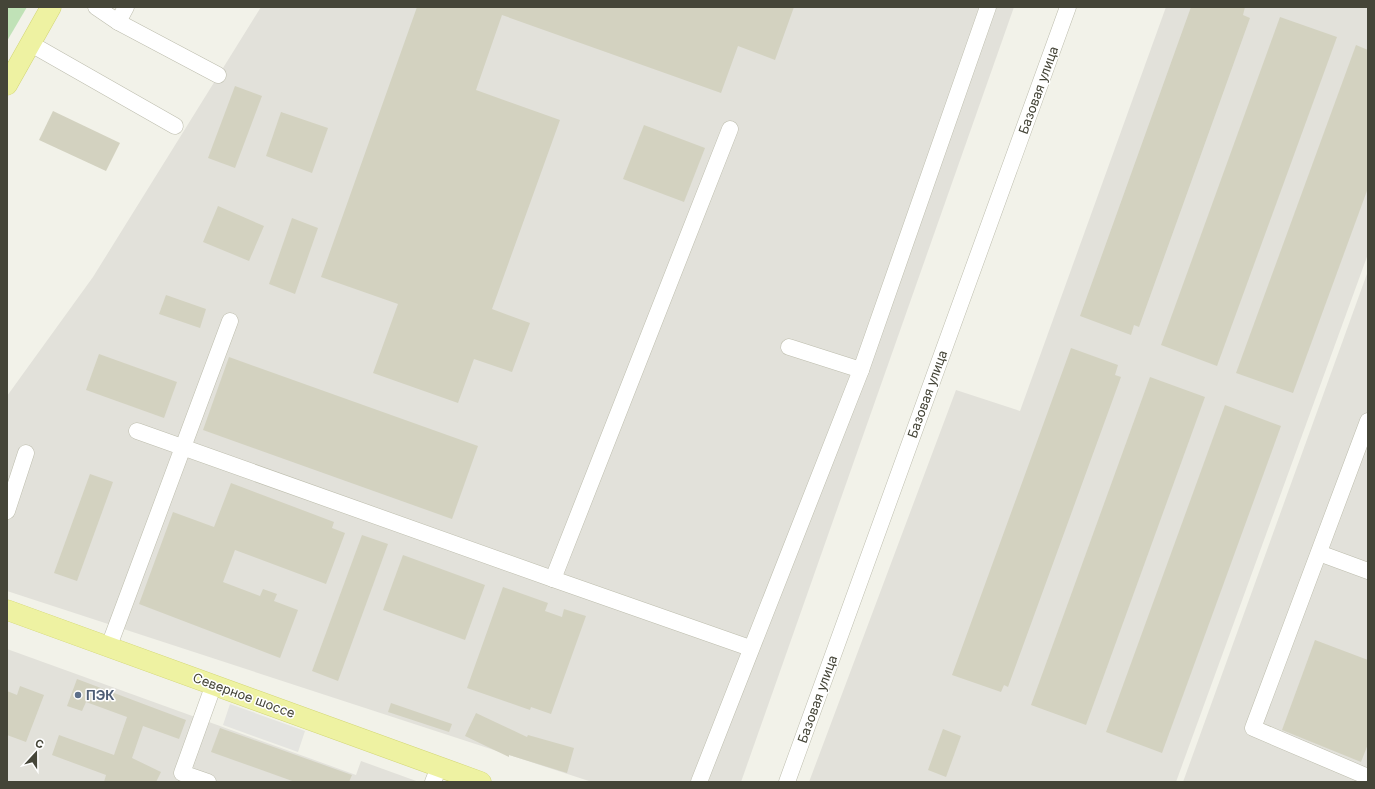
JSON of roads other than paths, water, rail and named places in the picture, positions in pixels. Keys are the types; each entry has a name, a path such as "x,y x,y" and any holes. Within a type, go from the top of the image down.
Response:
{"main road":[{"path":"7,85 51,7"},
{"name":"Северное шоссе","path":"7,610 214,684 436,774 481,782"}],"street":[{"path":"96,7 118,22 218,75"},
{"path":"118,22 126,7"},
{"path":"699,782 750,648 861,370 988,7"},
{"name":"Базовая улица","path":"787,782 1068,7"},
{"path":"31,44 175,126"},
{"path":"553,579 730,129"},
{"path":"109,646 184,448 230,321"},
{"path":"789,347 861,370"},
{"path":"1368,421 1253,728 1368,777"},
{"path":"137,431 750,648"},
{"path":"7,511 26,453"},
{"path":"1319,553 1368,571"},
{"path":"208,782 180,777 214,684"}],"place":[{"name":"ПЭК","path":"78,695"}]}
